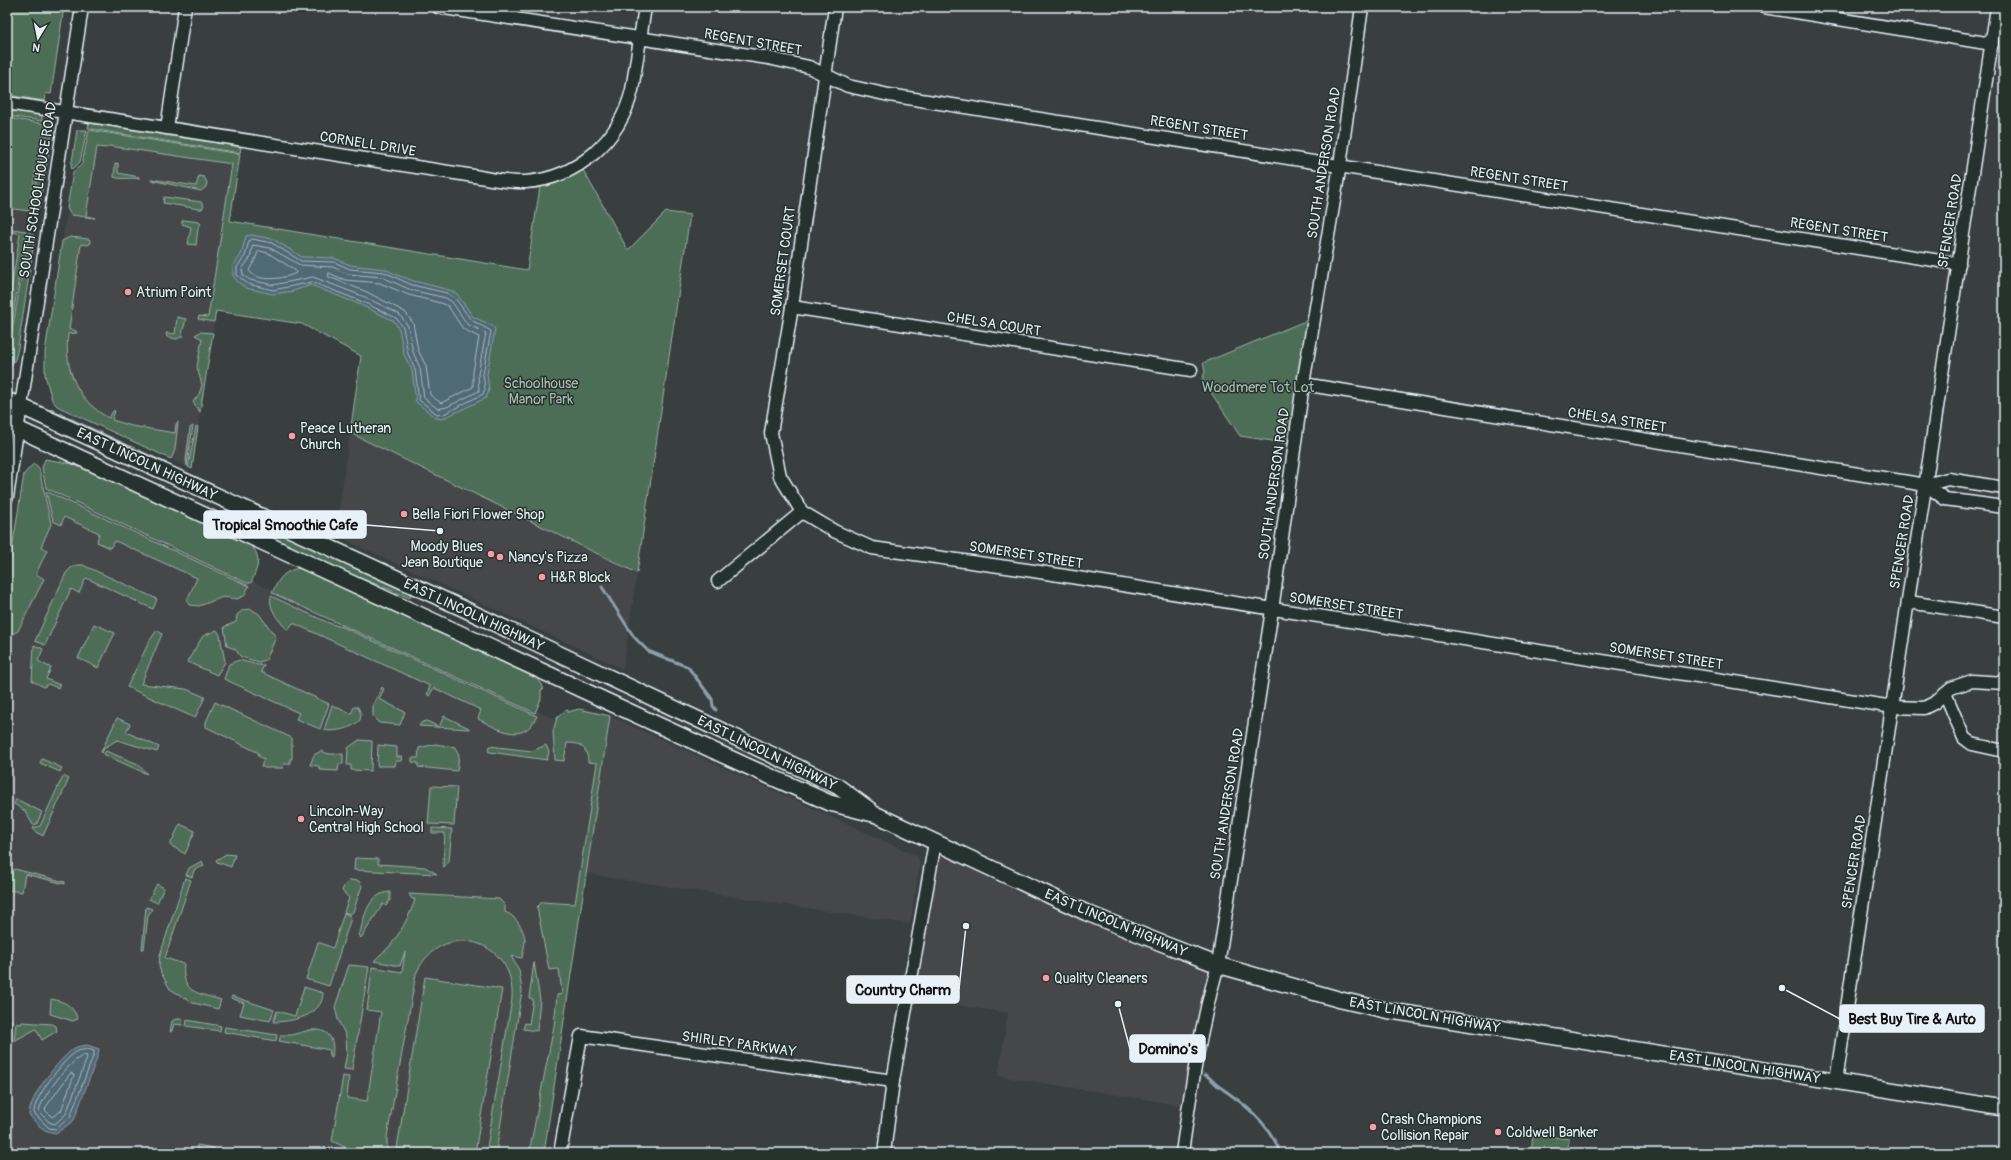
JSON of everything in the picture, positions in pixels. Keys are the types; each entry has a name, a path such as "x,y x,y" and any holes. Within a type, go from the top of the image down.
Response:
{"main road":[{"name":"EAST LINCOLN HIGHWAY","path":"7,400 462,608 702,721 837,786 877,815"},
{"name":"EAST LINCOLN HIGHWAY","path":"12,426 748,767 830,803 877,815 1088,913 1218,965 1341,1000 1385,1010 2004,1108"}],"street":[{"name":"SOUTH SCHOOLHOUSE ROAD","path":"7,497 12,426 21,406 82,7"},
{"path":"167,128 185,7"},
{"name":"REGENT STREET","path":"438,7 491,11 640,40 768,58 809,68 848,86 889,95 1340,165 1959,264"},
{"name":"CORNELL DRIVE","path":"7,103 505,181 525,182 558,175 585,160 598,150 617,127 629,103 645,7"},
{"name":"SOMERSET COURT","path":"802,512 780,476 771,433 792,307 835,7"},
{"name":"SOUTH ANDERSON ROAD","path":"1182,1153 1195,1060 1206,1006 1218,965 1272,610 1303,384 1340,165 1362,7"},
{"path":"1764,7 1992,44"},
{"name":"SPENCER ROAD","path":"1836,1081 1997,7"},
{"name":"CHELSA COURT","path":"792,307 1191,370"},
{"name":"CHELSA STREET","path":"1303,384 1926,485"},
{"path":"1926,485 1948,480 2004,488"},
{"path":"1926,485 1945,499 2004,508"},
{"path":"718,581 802,512"},
{"name":"SOMERSET STREET","path":"802,512 834,532 872,548 1027,570 1272,610 1893,707 1924,708 1934,703 1945,693 1957,686 1972,681 2004,683"},
{"path":"1909,602 2004,617"},
{"path":"1945,693 1964,738 1972,744 2004,751"},
{"path":"884,1153 893,1081 935,842"},
{"name":"SHIRLEY PARKWAY","path":"560,1153 581,1036 893,1081"}],"shaded area":[{"path":"89,130 240,154 192,469 65,410 57,406 52,400 45,375 45,352 73,172 82,164"},
{"path":"7,148 37,153 9,337 7,337"},
{"path":"350,433 637,573 623,669 335,535"},
{"name":"Lincoln-Way Central High School","path":"40,484 530,708 606,739 610,716 909,852 918,857 920,864 910,924 586,874 544,1153 7,1153 7,615"},
{"path":"937,845 1215,966 1186,1106 998,1076 1008,1013 910,998"}],"green space":[{"path":"7,7 64,7 51,94 46,93 45,101 7,95"},
{"path":"7,110 42,115 42,121 7,116"},
{"path":"7,118 46,124 43,146 37,163 29,211 7,208"},
{"path":"89,123 241,147 240,153 91,129 88,128"},
{"path":"49,124 53,125 53,128 39,207 37,211 32,212 38,168 45,147"},
{"path":"77,130 87,130 80,162 73,169 71,168"},
{"name":"Schoolhouse Manor Park","path":"89,130 240,154 230,221 527,270 540,187 566,179 583,170 628,250 666,212 690,215 637,573 350,433 361,356 302,324 216,311 214,322 198,319 199,316 208,317 232,164 109,146 106,148 97,147 86,216 95,218 71,215 67,208 73,172 82,164"},
{"path":"118,163 118,173 139,177 139,179 114,177 115,164"},
{"path":"199,176 204,177 207,182 206,187 201,191 151,180 196,186"},
{"path":"164,197 201,202 204,206 202,209 199,209 163,203"},
{"path":"182,221 199,222 201,224 198,228 196,245 188,244 191,227 182,224"},
{"path":"12,229 26,231 11,329 8,328 7,314 20,234 11,231"},
{"path":"29,232 35,237 18,348 15,360 7,371 7,361"},
{"path":"70,237 89,239 91,243 88,245 81,244 69,329 76,331 77,333 68,334 68,360 75,383 89,403 98,411 109,418 113,411 115,411 112,420 132,426 175,433 176,424 178,422 175,450 171,459 65,410 57,406 52,400 45,375 45,352 62,241"},
{"path":"177,317 186,319 182,334 183,336 177,339 167,337 166,333 175,334"},
{"name":"Woodmere Tot Lot","path":"1310,319 1291,444 1240,436 1202,379 1205,372 1203,363"},
{"path":"200,332 213,333 200,412 193,402 199,394 202,385 197,367 202,339 195,335"},
{"path":"52,408 57,412 167,463 161,463 56,414 50,410"},
{"path":"193,426 187,466 186,460 190,428"},
{"path":"196,426 198,427 192,469 188,467"},
{"path":"45,459 79,465 245,541 255,550 258,560 256,571 251,583 247,583 46,488 42,468"},
{"path":"34,463 39,468 51,524 41,547 47,550 36,574 44,579 18,631 7,637 7,581 24,474"},
{"path":"186,472 231,493 187,474"},
{"path":"46,491 249,586 244,596 237,599 223,597 199,606 189,605 187,600 197,578 115,541 110,548 97,542 99,533 64,517 61,525 53,521"},
{"path":"245,499 342,544 246,501"},
{"path":"223,512 293,539 411,594 410,598 346,572 222,515"},
{"path":"358,552 530,631 520,629"},
{"path":"77,565 83,565 157,599 153,609 86,578 79,593 71,589 45,645 35,641 66,573"},
{"path":"302,568 536,677 544,689 541,690 541,699 535,713 272,593 283,575 291,570"},
{"path":"271,596 329,623 345,628 537,716 525,731 518,733 494,727 478,719 481,710 434,688 429,696 427,694 430,686 293,623 288,630 278,619 273,610 270,601"},
{"path":"251,609 259,614 276,637 266,660 259,662 241,657 235,649 227,646 224,627 236,622 237,615 243,610"},
{"path":"94,624 115,633 98,668 78,658"},
{"path":"157,630 162,634 141,684 186,689 205,697 195,718 127,687 150,640"},
{"path":"217,630 220,635 225,662 217,675 187,662 203,636"},
{"path":"34,645 43,649 38,661 51,668 46,679 60,685 58,688 48,684 44,687 32,681"},
{"path":"239,660 264,665 261,672 329,704 320,729 296,719 299,713 224,679 229,664"},
{"path":"382,687 384,689 379,699 405,712 400,725 379,723 373,717 373,705"},
{"path":"215,702 292,738 292,759 290,759 290,764 284,764 283,768 265,768 261,766 264,759 258,756 259,753 206,727 206,722"},
{"path":"332,705 351,714 354,707 358,707 361,714 360,720 357,723 343,729 333,731 324,730"},
{"path":"567,709 568,712 579,709 610,716 544,1153 529,1153 554,1026 557,995 562,994 559,969 549,970 537,907 542,902 575,904 597,763 588,762 583,747 572,743 567,743 564,761 555,760 553,731 557,718"},
{"path":"444,716 469,729 419,726 422,722 427,721 439,727"},
{"path":"117,718 130,724 126,732 159,747 157,752 117,740 104,748 102,753 101,752"},
{"path":"359,740 372,741 371,771 351,770 351,765 347,765 348,748"},
{"path":"435,744 455,747 459,755 457,771 418,767 418,763 412,762 412,758 418,758 419,748"},
{"path":"378,745 397,747 397,757 402,757 401,761 396,761 395,766 377,766"},
{"path":"546,745 549,752 547,760 488,751 489,746 532,751"},
{"path":"106,751 138,764 147,774 105,755 104,753"},
{"path":"321,751 329,754 343,754 343,764 339,764 338,771 319,770 319,766 310,765 314,755"},
{"path":"42,759 62,768 60,772 40,763"},
{"path":"63,776 69,779 43,836 34,831 33,828 40,826"},
{"path":"431,786 457,787 454,825 428,824"},
{"path":"16,799 42,812 37,824 33,825 25,811 14,804"},
{"path":"180,824 195,831 185,854 170,845"},
{"path":"432,828 452,829 449,861 444,867 445,833 432,833"},
{"path":"226,854 235,855 231,867 217,862 216,860"},
{"path":"355,858 378,859 378,864 425,867 437,874 354,870"},
{"path":"202,861 204,866 194,870 192,877 186,875 189,868"},
{"path":"15,869 65,882 65,884 25,874 22,892 7,890 7,874"},
{"path":"185,878 191,880 165,958 184,964 185,981 189,987 193,991 221,1000 218,1009 193,1003 170,989 161,973 159,966 160,955"},
{"path":"350,880 359,881 362,886 353,912 350,914 344,912 349,898 342,891 344,886"},
{"path":"157,884 164,888 157,903 149,899"},
{"path":"390,892 390,900 386,906 383,904 361,938 359,935 368,907 376,897"},
{"path":"409,894 499,899 505,905 505,912 515,919 521,927 524,935 525,941 522,958 511,956 519,970 522,991 496,1153 486,1153 512,999 510,978 502,961 490,950 474,943 458,941 442,946 427,956 416,974 387,1137 387,1153 357,1153 332,1141 343,1076 349,1077 347,1098 367,1101 381,1012 367,1010 372,967 402,972 405,952 400,966 374,961 392,944 408,918 415,899 412,899"},
{"path":"146,907 152,909 148,916 144,949 142,949"},
{"path":"344,913 349,915 351,918 329,986 306,979 318,942 333,948"},
{"path":"534,962 540,1000 537,1031 523,1029 525,1023 529,1024 533,999 529,998"},
{"path":"349,965 369,967 352,1070 344,1069 347,1053 346,1036 338,1020 335,1007"},
{"path":"425,977 502,989 475,1153 425,1153 397,1148"},
{"path":"304,987 323,993 322,1001 318,1007 305,1016 297,1019 273,1022 277,1011 295,1016"},
{"path":"232,996 274,1010 270,1021 240,1015 244,1003 231,998"},
{"path":"51,999 61,1001 71,1007 78,1019 73,1021 50,1014"},
{"path":"176,1019 183,1019 182,1025 174,1024 172,1031 170,1032 172,1021"},
{"path":"7,1020 12,1021 10,1046 7,1047"},
{"path":"187,1020 221,1026 220,1031 186,1026"},
{"path":"22,1022 52,1024 56,1026 57,1031 42,1040 36,1029 14,1041 16,1023 21,1024"},
{"path":"225,1027 277,1035 276,1041 224,1032"},
{"path":"310,1030 323,1031 327,1033 333,1046 332,1058 329,1057 330,1050 279,1041 281,1035 291,1035"},
{"path":"1533,1134 1569,1139 1566,1153 1531,1153"},
{"path":"197,1145 214,1148 214,1153 196,1153"}],"water":[{"path":"251,235 273,239 302,257 334,258 350,265 385,269 414,281 449,290 457,294 473,317 491,325 495,329 487,374 489,390 486,398 442,419 436,418 416,402 412,370 404,355 399,329 394,321 361,305 311,285 293,291 273,294 246,288 237,281 233,275 233,266 241,255 246,236"},
{"path":"87,1045 99,1049 98,1055 74,1120 57,1133 44,1130 29,1115 34,1098 52,1070 74,1048"}],"waterway":[{"path":"602,587 634,637 648,651 688,667 712,699 713,706 716,710"},
{"path":"1205,1075 1254,1114 1269,1132 1280,1153"}],"place":[{"name":"Atrium Point","path":"128,292"},
{"name":"Peace Lutheran Church","path":"292,436"},
{"name":"Bella Fiori Flower Shop","path":"404,514"},
{"name":"Tropical Smoothie Cafe","path":"440,531"},
{"name":"Moody Blues Jean Boutique","path":"491,554"},
{"name":"Nancy's Pizza","path":"500,557"},
{"name":"H&R Block","path":"542,577"},
{"name":"Lincoln-Way Central High School","path":"301,819"},
{"name":"Country Charm","path":"966,926"},
{"name":"Quality Cleaners","path":"1046,978"},
{"name":"Best Buy Tire & Auto","path":"1782,988"},
{"name":"Domino's","path":"1118,1004"},
{"name":"Crash Champions Collision Repair","path":"1373,1127"},
{"name":"Coldwell Banker","path":"1498,1132"}]}
